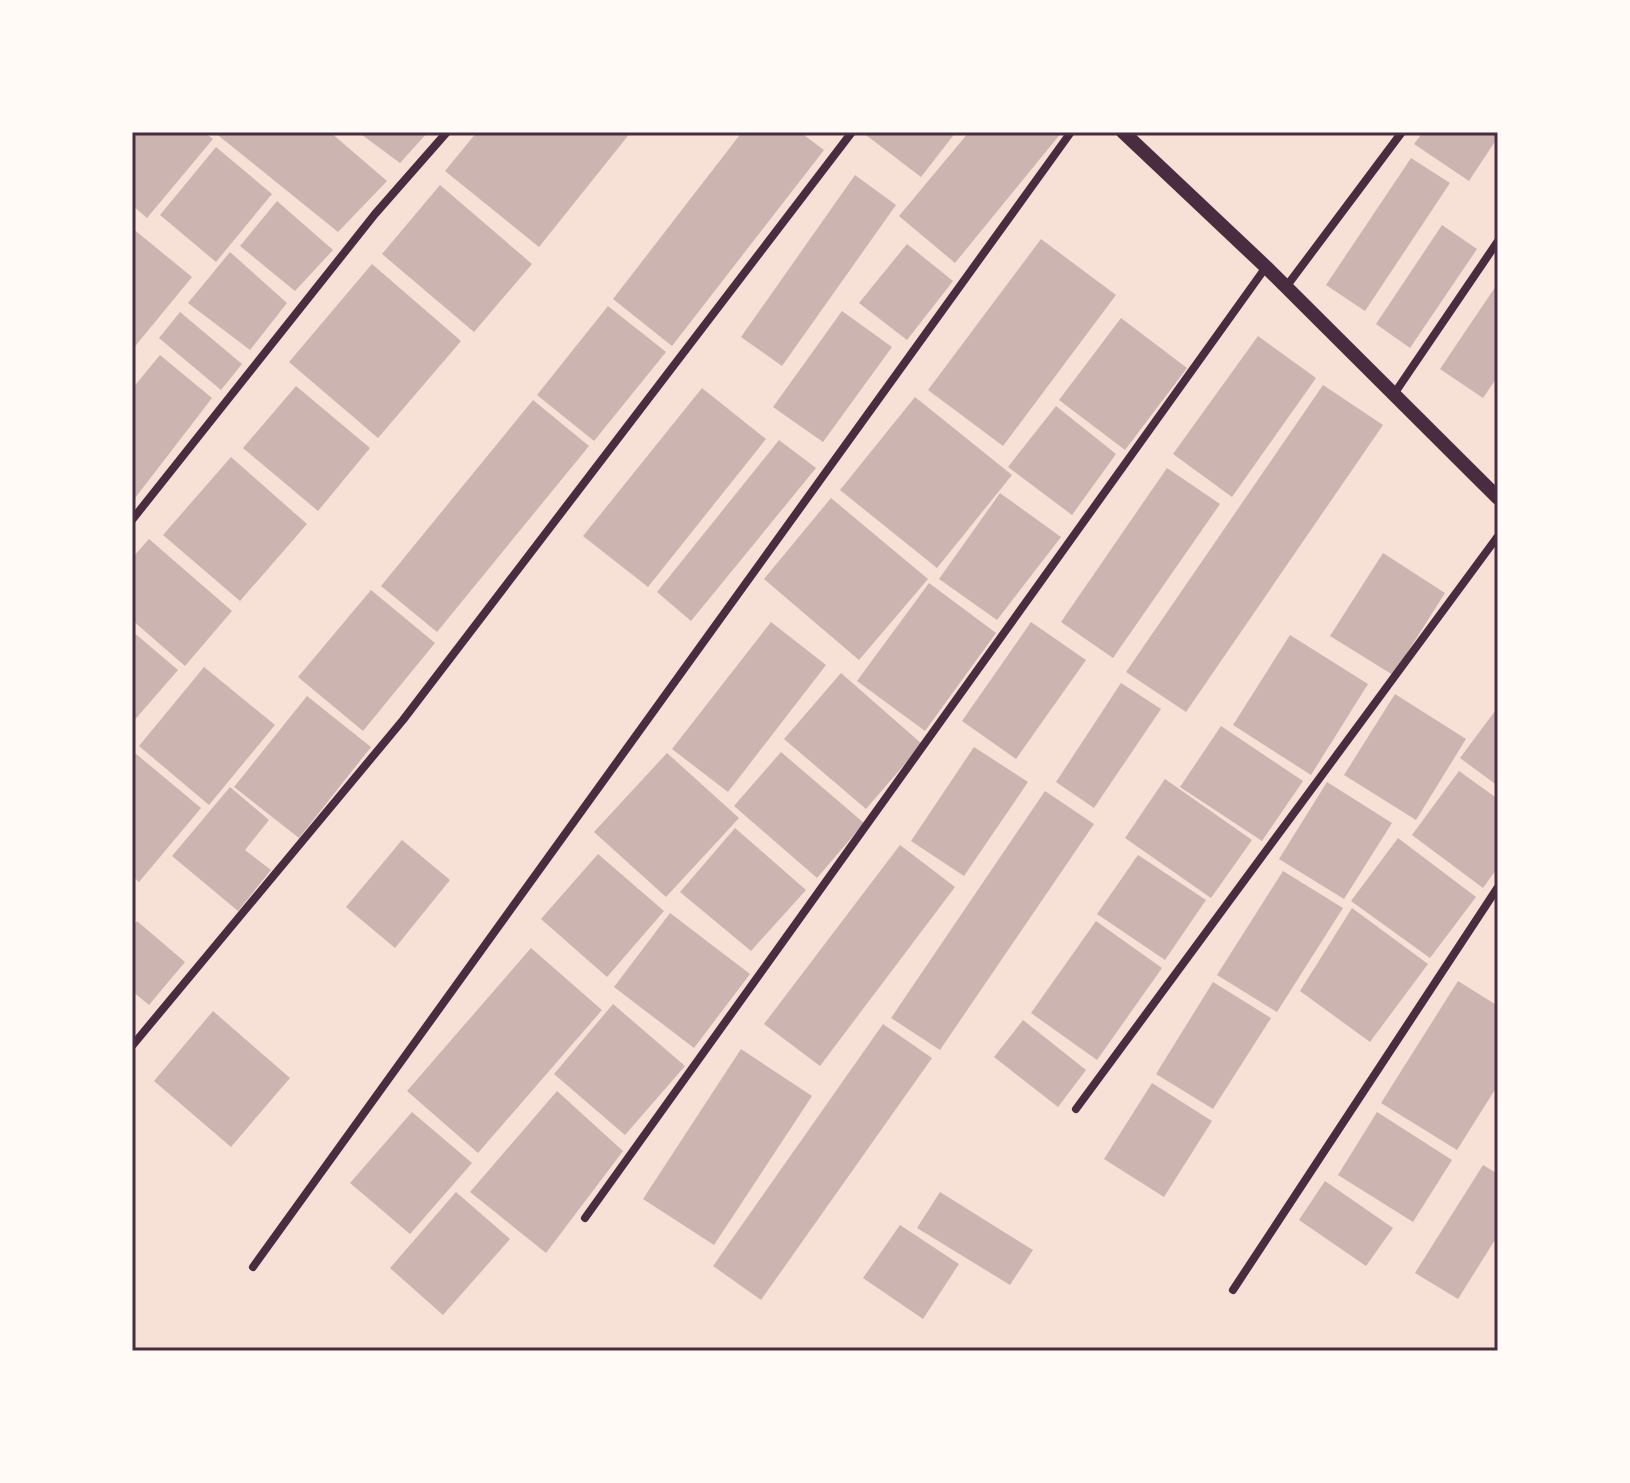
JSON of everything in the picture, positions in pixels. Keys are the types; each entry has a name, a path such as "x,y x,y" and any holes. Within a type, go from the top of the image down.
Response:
{"street":[{"path":"132,520 366,225 447,132"},
{"path":"132,1046 403,720 852,132"},
{"path":"253,1267 1071,132"},
{"path":"1123,132 1266,267 1498,498"},
{"path":"1286,287 1402,132"},
{"path":"1394,394 1498,241"},
{"path":"585,1218 1266,267"},
{"path":"1076,1109 1498,536"},
{"path":"1233,1290 1498,887"}],"building":[{"path":"139,132 204,132 213,139 147,218 132,205 132,141"},
{"path":"214,132 330,132 387,181 338,232"},
{"path":"358,132 428,132 400,163"},
{"path":"477,132 631,132 539,247 445,171"},
{"path":"742,132 800,132 824,150 672,346 613,299"},
{"path":"862,132 956,132 921,177"},
{"path":"969,132 1062,132 955,263 899,216"},
{"path":"1423,132 1498,132 1498,137 1469,181 1414,144"},
{"path":"216,147 272,194 216,262 160,215"},
{"path":"1411,158 1450,183 1365,311 1326,285"},
{"path":"855,175 896,205 782,366 741,337"},
{"path":"440,185 532,264 474,332 382,254"},
{"path":"277,201 333,250 295,291 240,246"},
{"path":"1442,225 1477,249 1410,348 1376,324"},
{"path":"132,228 192,277 132,350"},
{"path":"1041,239 1116,295 1003,446 928,390"},
{"path":"907,244 953,281 907,340 859,303"},
{"path":"230,252 287,303 250,350 188,303"},
{"path":"372,264 461,341 378,438 289,362"},
{"path":"1498,283 1498,376 1483,398 1440,369"},
{"path":"608,306 666,352 594,441 537,395"},
{"path":"842,311 892,347 823,442 773,407"},
{"path":"180,312 242,364 221,390 159,338"},
{"path":"1121,318 1187,368 1125,450 1059,400"},
{"path":"1258,336 1316,378 1232,497 1173,454"},
{"path":"160,355 212,398 132,502 132,389"},
{"path":"1323,385 1383,425 1186,712 1126,672"},
{"path":"296,386 370,448 318,511 243,448"},
{"path":"702,388 766,439 648,587 583,536"},
{"path":"915,397 1012,475 937,568 840,490"},
{"path":"533,400 589,446 437,632 381,586"},
{"path":"1056,406 1116,454 1072,515 1008,467"},
{"path":"779,440 816,468 691,621 657,592"},
{"path":"231,457 307,524 240,601 163,535"},
{"path":"1167,468 1220,504 1113,658 1061,622"},
{"path":"1000,493 1061,537 997,620 939,579"},
{"path":"831,498 928,579 859,660 764,579"},
{"path":"149,539 232,611 185,666 132,620 132,558"},
{"path":"1383,553 1445,593 1393,675 1330,636"},
{"path":"929,583 996,633 925,731 857,681"},
{"path":"371,590 435,643 363,731 298,677"},
{"path":"771,622 826,665 728,792 672,749"},
{"path":"1031,622 1086,660 1016,759 962,721"},
{"path":"132,631 178,670 132,723"},
{"path":"1290,635 1368,684 1311,775 1233,725"},
{"path":"204,667 275,725 209,805 139,746"},
{"path":"841,673 922,744 866,809 784,739"},
{"path":"1121,683 1161,709 1094,808 1056,782"},
{"path":"1395,694 1466,739 1416,820 1344,775"},
{"path":"307,696 371,747 299,838 234,787"},
{"path":"1498,707 1498,786 1460,758"},
{"path":"1221,726 1303,781 1262,841 1180,787"},
{"path":"974,747 1028,782 964,876 911,841"},
{"path":"781,752 864,823 817,878 734,806"},
{"path":"135,753 201,808 139,882 132,876 132,757"},
{"path":"667,753 739,818 666,897 594,832"},
{"path":"1459,771 1498,799 1498,867 1483,888 1412,835"},
{"path":"1165,779 1252,840 1211,898 1125,838"},
{"path":"1327,782 1392,823 1344,899 1279,859"},
{"path":"230,787 269,820 245,850 271,870 238,911 172,856"},
{"path":"1045,791 1094,824 940,1050 891,1018"},
{"path":"735,828 806,890 751,951 680,892"},
{"path":"1398,838 1476,897 1430,958 1351,901"},
{"path":"402,840 450,880 395,948 346,907"},
{"path":"900,845 955,887 820,1066 764,1024"},
{"path":"598,854 664,911 607,977 541,919"},
{"path":"1138,855 1206,900 1165,960 1097,914"},
{"path":"1283,871 1343,908 1277,1012 1217,975"},
{"path":"1352,908 1428,964 1370,1042 1300,991"},
{"path":"670,913 750,974 694,1048 614,987"},
{"path":"137,921 185,962 149,1005 132,991 132,927"},
{"path":"1096,921 1162,968 1097,1060 1031,1013"},
{"path":"531,948 602,1010 478,1153 407,1091"},
{"path":"1458,981 1498,1006 1498,1085 1457,1150 1381,1103"},
{"path":"1213,982 1271,1018 1213,1109 1156,1074"},
{"path":"613,1004 685,1066 625,1135 554,1074"},
{"path":"213,1011 290,1078 231,1147 154,1081"},
{"path":"1023,1020 1086,1070 1058,1107 994,1057"},
{"path":"883,1024 932,1058 761,1300 713,1266"},
{"path":"741,1049 812,1096 714,1245 643,1199"},
{"path":"1152,1083 1212,1121 1164,1197 1104,1159"},
{"path":"557,1091 623,1151 546,1253 470,1192"},
{"path":"412,1112 472,1163 410,1234 350,1183"},
{"path":"1377,1112 1452,1160 1413,1222 1338,1175"},
{"path":"1483,1165 1498,1174 1498,1235 1458,1299 1415,1273"},
{"path":"1325,1181 1393,1228 1366,1266 1299,1220"},
{"path":"456,1192 510,1239 443,1315 390,1268"},
{"path":"940,1192 1033,1250 1010,1285 917,1228"},
{"path":"900,1225 959,1264 923,1319 863,1278"}]}
